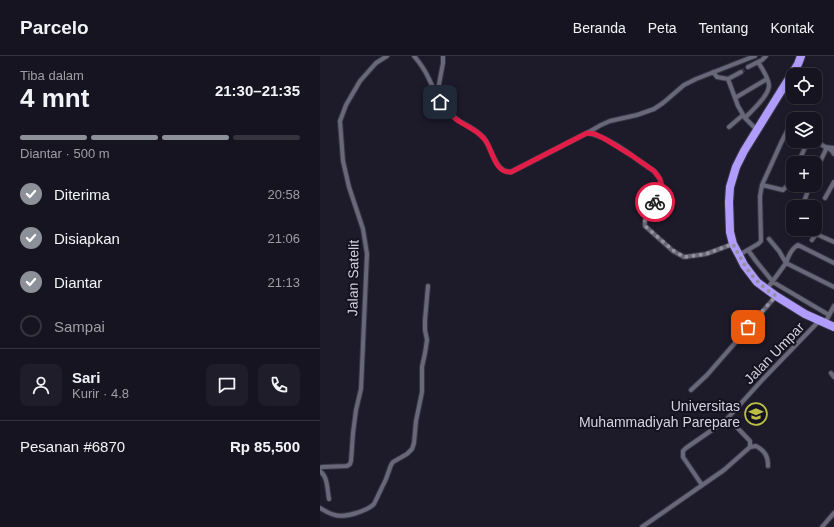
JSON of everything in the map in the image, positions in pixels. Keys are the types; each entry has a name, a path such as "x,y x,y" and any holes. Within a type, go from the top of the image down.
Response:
{"highway":[{"path":"801,56 794,70 756,130 736,167 730,187 730,226 733,244 750,274 757,282 805,314 834,327"}],"street":[{"name":"Jalan Satelit","path":"320,468 347,466 350,464 356,410 361,390 363,321 367,274 366,241 361,220 349,187 343,161 340,121 346,105 360,81 376,63 387,56"},
{"path":"414,56 425,70 440,102 457,120 475,130 482,136 488,144 498,166 507,172 511,172 610,120 654,110 684,85 755,56"},
{"path":"437,95 443,56"},
{"path":"748,67 766,56"},
{"path":"729,127 744,117 766,94 768,87 767,79 758,62"},
{"path":"714,72 717,77 728,80 741,72"},
{"path":"735,98 767,79"},
{"path":"728,80 744,117 756,130"},
{"path":"587,133 595,134 631,155 654,171 660,179 662,188 645,217 644,222 645,226 674,251 684,257 706,254 733,244"},
{"path":"739,255 758,244 762,239 760,196 762,185 786,133"},
{"path":"822,145 832,151 834,154"},
{"path":"827,148 834,148"},
{"path":"822,158 827,148"},
{"path":"825,198 834,182"},
{"path":"762,185 783,190 786,187"},
{"path":"812,240 816,234 834,242"},
{"path":"769,239 779,251 786,263 834,287"},
{"path":"767,290 795,247 798,245 834,263"},
{"path":"748,250 772,282 829,315"},
{"path":"320,508 334,515 348,516 372,506 393,462 407,454 412,449 422,392 422,367 426,353 427,340 425,320 428,286"},
{"path":"691,390 707,375 776,296"},
{"name":"Jalan Umpar","path":"702,485 683,457 683,451 725,421 763,380 829,315 834,306"},
{"path":"728,418 750,441 750,447"},
{"path":"642,527 724,470 750,447 756,446 764,450 768,459 768,466"},
{"path":"320,471 324,474 326,479 329,499"},
{"path":"822,527 834,513"}],"tunnel":[{"path":"741,72 748,67"}],"way so far":[{"path":"655,202 645,217 645,226 674,251 684,257 706,254 733,244 750,274 757,282 776,296 748,327"}],"place":[{"name":"Universitas Muhammadiyah Parepare","path":"756,414"}],"route":[{"path":"440,102 457,120 480,133 488,144 498,166 507,172 511,172 587,133 595,134 631,155 654,171 660,179 662,188 655,202"}]}
